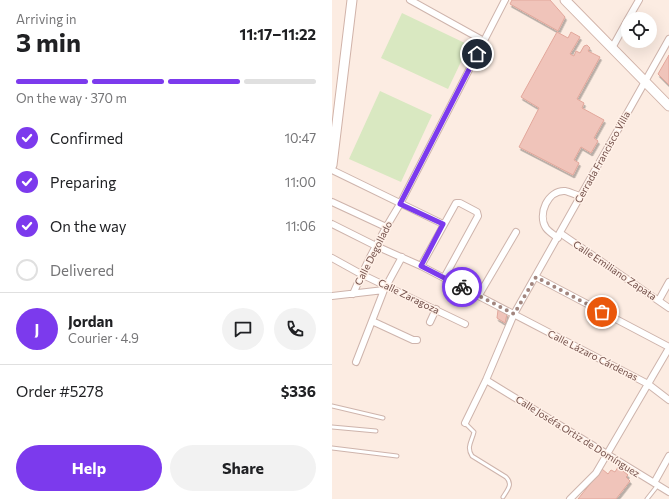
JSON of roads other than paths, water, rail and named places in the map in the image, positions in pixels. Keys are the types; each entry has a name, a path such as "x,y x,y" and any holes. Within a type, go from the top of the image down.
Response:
{"street":[{"path":"332,165 352,0"},
{"path":"410,0 484,41"},
{"path":"421,5 426,0"},
{"name":"Calle Degollado","path":"353,294 361,274 400,204 505,0"},
{"path":"565,0 669,106"},
{"path":"632,12 639,0"},
{"path":"612,48 621,32"},
{"name":"Cerrada Francisco Villa","path":"466,423 514,314 669,38"},
{"path":"332,170 443,224"},
{"name":"Calle Emiliano Zapata","path":"580,196 565,191 552,195 545,203 543,218 545,227 659,300 669,308"},
{"path":"332,202 386,228"},
{"path":"421,266 443,224 458,202 478,214 444,278"},
{"name":"Calle Lázaro Cárdenas","path":"332,224 479,295 648,384 669,400"},
{"path":"479,295 516,232"},
{"path":"356,362 386,288 402,257"},
{"name":"Calle Zaragoza","path":"332,258 386,288 436,309 465,324"},
{"path":"536,277 669,348 608,454 596,472 570,499"},
{"path":"659,300 669,282"},
{"path":"332,296 386,288"},
{"path":"430,322 436,309"},
{"path":"372,321 413,340 417,340"},
{"name":"Calle Joséfa Ortiz de Domínguez","path":"486,380 669,492"},
{"path":"656,484 669,456"}],"lane":[{"path":"332,406 383,418"},
{"path":"466,423 474,432 469,447 469,451 472,456 509,480 509,487 503,497"},
{"path":"332,427 376,431"},
{"path":"332,448 397,456"},
{"path":"647,499 656,484"}]}
